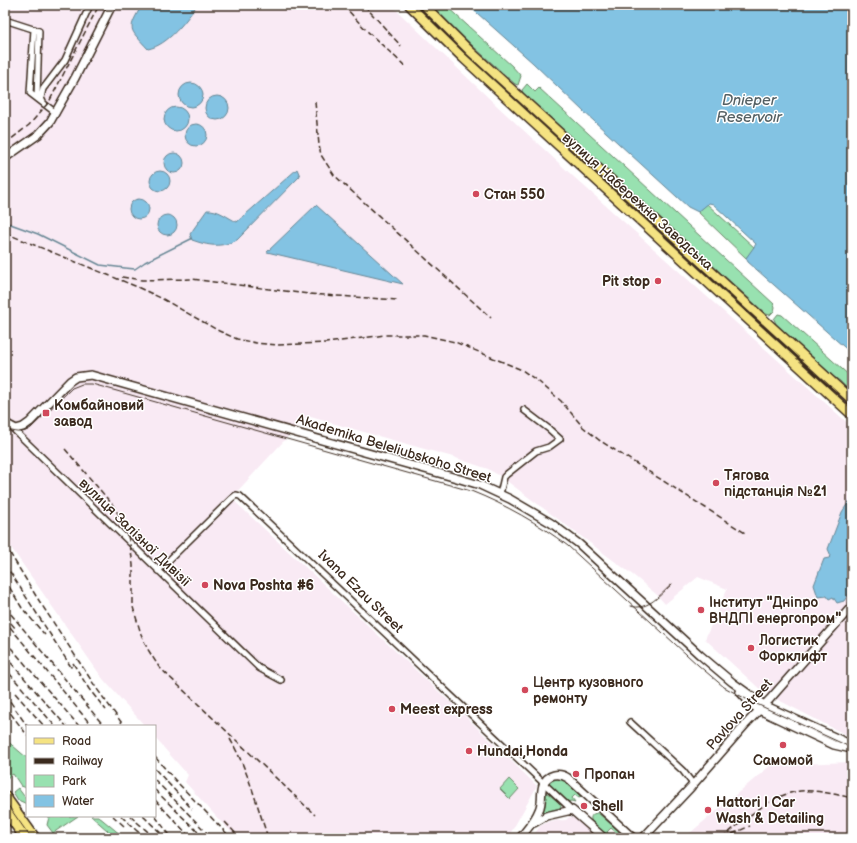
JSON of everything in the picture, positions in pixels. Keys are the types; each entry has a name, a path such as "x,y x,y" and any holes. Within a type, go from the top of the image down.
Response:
{"highway":[{"path":"5,796 35,838"},
{"path":"5,810 25,837"}],"main road":[{"name":"вулиця Набережна Заводська","path":"409,5 468,63 852,415"},
{"name":"вулиця Набережна Заводська","path":"424,5 470,50 852,400"}],"street":[{"path":"44,104 41,98 43,89 65,60 90,5"},
{"path":"5,158 38,135 50,122 112,5"},
{"path":"5,20 34,29 30,93 56,113"},
{"name":"Akademika Beleliubskoho Street","path":"12,428 19,428 30,422 70,380 76,377 91,375 460,478 500,494 533,512 568,535 732,682 751,704 852,746"},
{"path":"500,494 504,477 507,474 536,451 549,447 560,439 524,410"},
{"path":"5,423 12,428"},
{"name":"вулиця Залізної Дивізії","path":"12,428 259,668 281,680"},
{"name":"Ivana Ezau Street","path":"158,571 236,495 240,496 544,784 604,838"},
{"name":"Pavlova Street","path":"643,838 852,606"},
{"path":"630,722 683,771 693,784"},
{"path":"520,838 538,814 542,804 544,784 554,774 564,776 633,838"},
{"path":"530,825 546,816 572,810"}],"shaded area":[{"path":"5,5 391,5 575,178 852,427 852,738 763,692 705,639 727,589 698,577 665,604 656,594 633,575 500,476 488,469 453,457 307,416 231,498 465,716 537,786 507,838 238,838 222,823 185,782 188,775 156,739 156,725 144,725 103,679 5,539"},
{"path":"852,762 852,838 684,838 771,765"},
{"path":"569,817 576,818 598,838 532,838 540,826 550,821 566,820"}],"green space":[{"path":"431,5 445,5 512,66 521,76 518,85 515,84 464,38"},
{"path":"527,84 535,92 539,88 774,304 774,311 770,315 766,314 523,93 522,90"},
{"path":"707,204 755,248 746,258 698,212"},
{"path":"778,314 782,315 852,378 852,394 840,381 776,324 774,319"},
{"path":"5,739 26,757 26,788 21,786 13,774 5,779"},
{"path":"555,778 565,780 581,797 579,798 575,795 572,798 575,802 567,802 548,784"},
{"path":"509,779 519,789 510,799 500,789"},
{"path":"18,788 26,799 26,804 18,800 13,792"},
{"path":"546,792 561,804 561,806 560,808 542,813 545,805"},
{"path":"595,813 598,813 619,831 617,833 611,828 607,832 612,838 608,838 591,820 591,817"},
{"path":"49,817 77,817 53,833 47,825"},
{"path":"92,817 99,817 121,835 119,838 116,838"}],"water":[{"path":"142,5 197,5 176,32 163,43 148,49 132,29 134,20"},
{"name":"Dnieper Reservoir","path":"468,5 852,5 852,354 748,262 746,258 756,244 713,204 709,203 698,212 688,207 533,63"},
{"path":"191,83 199,87 203,95 199,103 191,107 183,103 179,95 183,87"},
{"path":"217,96 225,100 229,108 225,116 217,120 209,116 205,108 209,100"},
{"path":"176,107 181,108 187,114 187,124 181,130 176,131 171,130 165,124 164,119 165,114 171,108"},
{"path":"196,124 204,127 207,135 204,143 196,146 188,143 185,135 188,127"},
{"path":"174,153 181,156 184,163 181,170 174,173 167,170 164,163 167,156"},
{"path":"297,169 300,176 237,240 231,243 214,245 204,244 192,240 190,234 207,210 219,212 237,222"},
{"path":"160,171 167,174 170,181 167,188 160,191 153,188 150,181 153,174"},
{"path":"139,199 146,202 149,209 146,216 139,219 132,216 129,209 132,202"},
{"path":"316,205 403,284 267,252"},
{"path":"167,215 174,218 177,225 174,232 167,235 160,232 157,225 160,218"},
{"path":"852,497 852,589 844,601 837,603 833,597 829,599 827,596 818,597 814,585 824,559 831,556 828,549 842,512"}],"waterway":[{"path":"5,222 38,234 100,265 135,269 145,262 191,239"}],"tram line":[{"path":"5,428 18,432 28,430 72,388 82,384 92,384 471,491 497,502 521,515 568,546 724,687 748,700 852,748"},
{"path":"631,606 643,606 654,601 672,584"},
{"path":"5,801 31,838"}],"railway":[{"path":"5,144 29,125 49,102 99,5"},
{"path":"343,5 367,31 405,66"},
{"path":"364,5 401,46"},
{"path":"315,102 321,155 334,175 491,318"},
{"path":"5,233 135,286 161,298 219,331 237,339 277,345 326,343 385,335 424,335 455,342 522,370 561,401 583,427 599,440 745,533"},
{"path":"122,277 142,280 191,279 308,294 398,300"},
{"path":"65,449 112,504 125,525 133,565 133,607 147,648 159,667 315,815"},
{"path":"5,545 36,596 97,689 123,725"},
{"path":"5,564 73,670"},
{"path":"5,580 22,608 45,635"},
{"path":"5,607 103,725"},
{"path":"5,616 16,629"},
{"path":"10,627 91,725"},
{"path":"5,641 78,725"},
{"path":"5,656 65,725"},
{"path":"73,663 89,689 106,710"},
{"path":"9,673 54,725"},
{"path":"15,693 43,725"},
{"path":"5,694 26,725"},
{"path":"5,706 26,734"},
{"path":"230,739 247,775 268,838"},
{"path":"156,758 231,838"},
{"path":"156,770 192,809"},
{"path":"156,781 212,838"},
{"path":"156,791 200,834"},
{"path":"722,838 758,809 789,793 813,791 852,798"},
{"path":"156,801 191,838"},
{"path":"114,817 124,826"},
{"path":"122,817 137,831 148,838"},
{"path":"131,817 155,838"},
{"path":"144,817 166,838"},
{"path":"156,817 172,838"},
{"path":"225,822 240,838"},
{"path":"732,834 750,826"},
{"path":"757,838 783,834"}],"place":[{"name":"Стан 550","path":"476,194"},
{"name":"Pit stop","path":"658,281"},
{"name":"Комбайновий завод","path":"46,413"},
{"name":"Тягова пiдстанцiя №21","path":"716,483"},
{"name":"Nova Poshta #6","path":"205,585"},
{"name":"Інститут \"Дніпро ВНДПІ енергопром\"","path":"701,610"},
{"name":"Логистик Форклифт","path":"751,648"},
{"name":"Центр кузовного ремонту","path":"525,690"},
{"name":"Meest express","path":"392,709"},
{"name":"Самомой","path":"783,745"},
{"name":"Hundai,Honda","path":"469,751"},
{"name":"Пропан","path":"576,774"},
{"name":"Shell","path":"584,806"},
{"name":"Hattori | Car Wash & Detailing","path":"708,810"}]}
